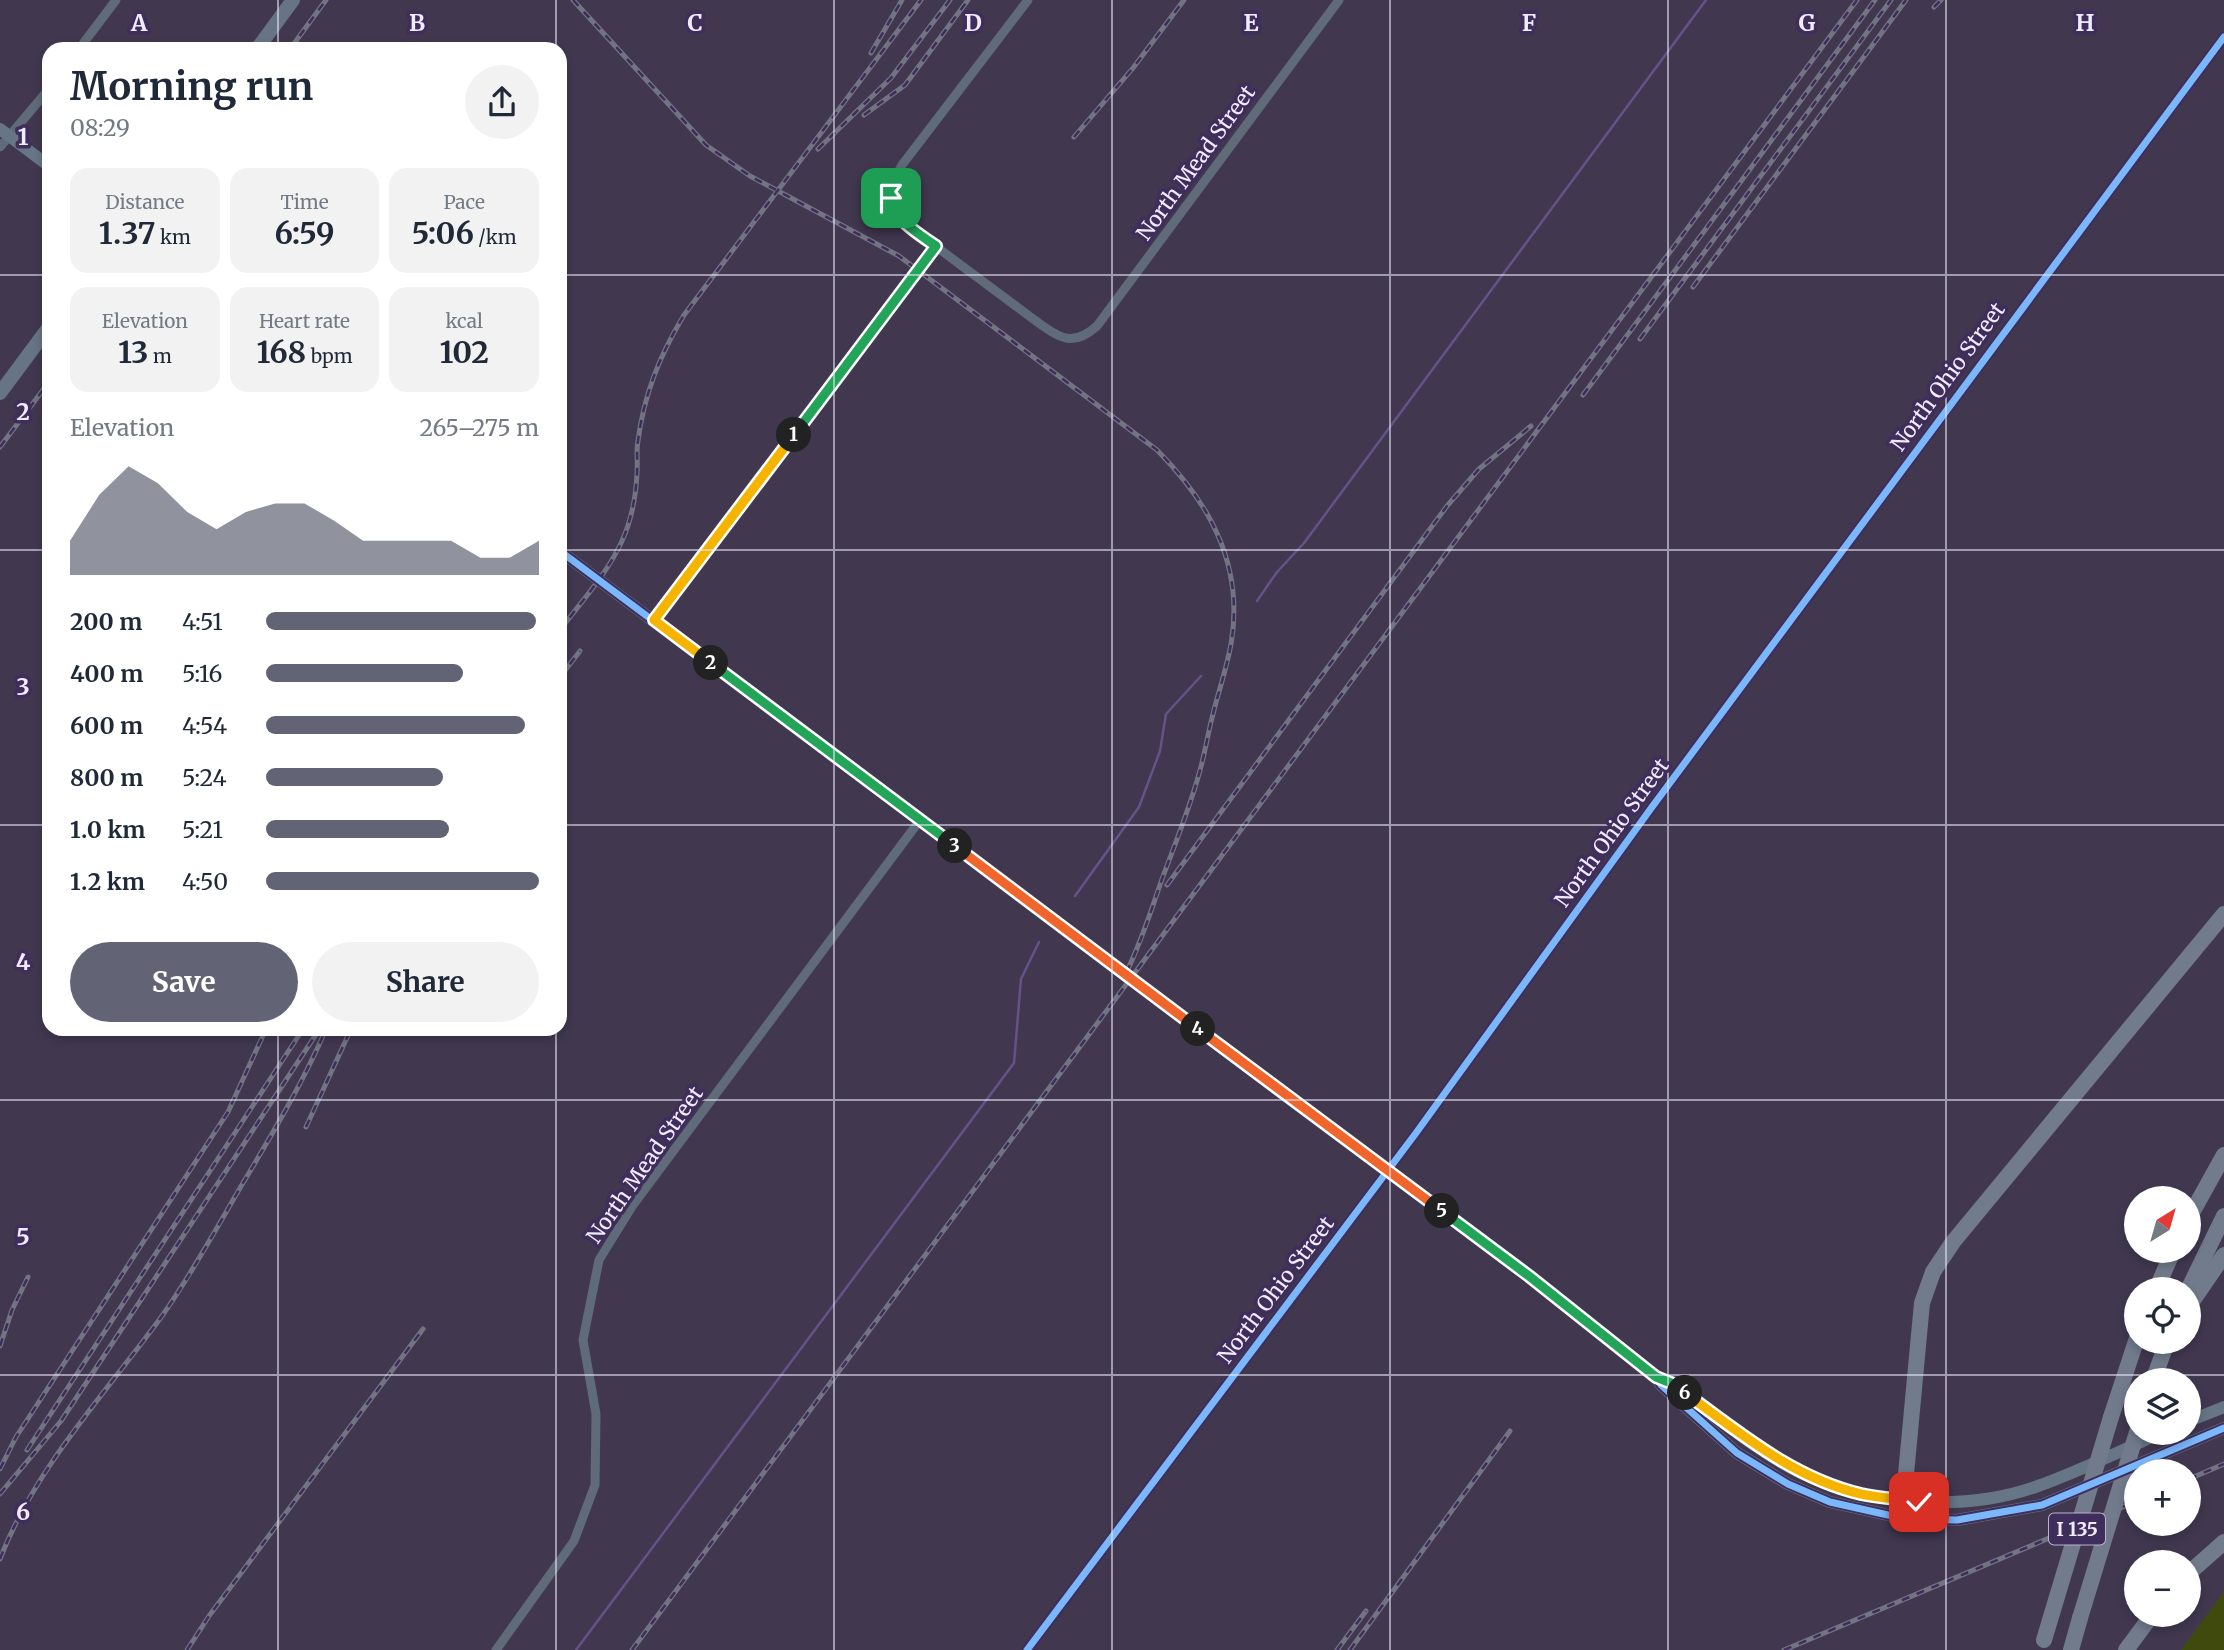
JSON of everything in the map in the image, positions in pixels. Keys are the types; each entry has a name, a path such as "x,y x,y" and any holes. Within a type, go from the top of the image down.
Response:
{"highway":[{"path":"1908,1518 1903,1500 1922,1303 1934,1272 1953,1242 2224,914"},
{"path":"2202,1195 2224,1155"},
{"path":"2194,1277 2224,1216"},
{"path":"2201,1289 2224,1255"},
{"name":"I 135","path":"2042,1645 2100,1451 2106,1419 2131,1354"},
{"name":"I 135","path":"2071,1650 2133,1445"},
{"path":"2201,1562 2224,1542"},
{"path":"2126,1650 2143,1627"}],"main road":[{"path":"262,42 293,0"},
{"path":"0,393 42,336"}],"street":[{"path":"84,42 116,0"},
{"path":"654,620 936,246 907,225 892,207 893,181 902,165 1028,0"},
{"name":"North Mead Street","path":"936,246 1056,335 1070,340 1084,337 1104,317 1339,0"},
{"name":"North Ohio Street","path":"1027,1650 1387,1170 1652,807 2224,37"},
{"path":"0,147 5,133 42,96"},
{"path":"5,133 42,161"},
{"path":"567,556 1529,1276 1656,1377 1671,1383 1758,1447 1804,1474 1861,1494 1903,1500 1919,1502 1988,1498 2036,1487 2133,1445"},
{"name":"North Mead Street","path":"496,1650 574,1541 595,1485 596,1414 583,1340 599,1260 633,1205 920,820"},
{"path":"1656,1377 1661,1385 1711,1431 1756,1467 1830,1502 1908,1518 1957,1520 2042,1505 2224,1428"},
{"path":"2201,1416 2224,1407"}],"green space":[{"path":"2224,1592 2224,1650 2181,1650 2198,1627 2201,1627 2201,1623"}],"waterway":[{"path":"1257,601 1277,572 1304,543 1706,0"},
{"path":"1075,896 1139,807 1160,751 1166,714 1201,676"},
{"path":"576,1650 1014,1063 1021,979 1039,942"}],"railway":[{"path":"295,42 326,0"},
{"path":"573,0 706,145 750,176 899,256 1157,450 1185,481 1208,515 1230,571 1234,610 1231,643 1195,787 1146,927 1126,973"},
{"path":"871,53 902,0"},
{"path":"567,621 601,576 625,533 634,499 637,445 644,407 660,360 675,330 921,0"},
{"path":"818,149 891,78 950,0"},
{"path":"864,115 905,85 968,0"},
{"path":"1074,137 1133,68 1184,0"},
{"path":"632,1650 1857,0"},
{"path":"1583,395 1875,0"},
{"path":"1640,339 1891,0"},
{"path":"1693,287 1906,0"},
{"path":"1934,7 1941,0"},
{"path":"0,447 42,391"},
{"path":"1167,885 1447,506 1479,469 1531,426"},
{"path":"567,668 580,651"},
{"path":"0,1469 16,1437 228,1112 263,1036"},
{"path":"27,1450 298,1036"},
{"path":"0,1494 61,1421 315,1036"},
{"path":"0,1559 32,1494 52,1463 162,1316 193,1269 286,1110 323,1036"},
{"path":"306,1127 348,1036"},
{"path":"0,1346 12,1310 28,1277"},
{"path":"187,1650 209,1616 423,1329"},
{"path":"1350,1650 1510,1431"},
{"path":"2201,1474 2224,1464"},
{"path":"1784,1650 2124,1506"},
{"path":"1337,1650 1366,1611"}],"cycle path":[{"path":"1027,1650 1416,1133 1652,807 2224,37"},
{"path":"567,556 1529,1276 1656,1377 1661,1385 1737,1453 1788,1484 1830,1502 1888,1515 1957,1520 2042,1505 2224,1428"}],"route":[{"path":"891,198 892,207 907,225 936,246 654,620 1529,1276 1656,1377 1671,1383 1758,1447 1804,1474 1861,1494 1919,1502"}]}
